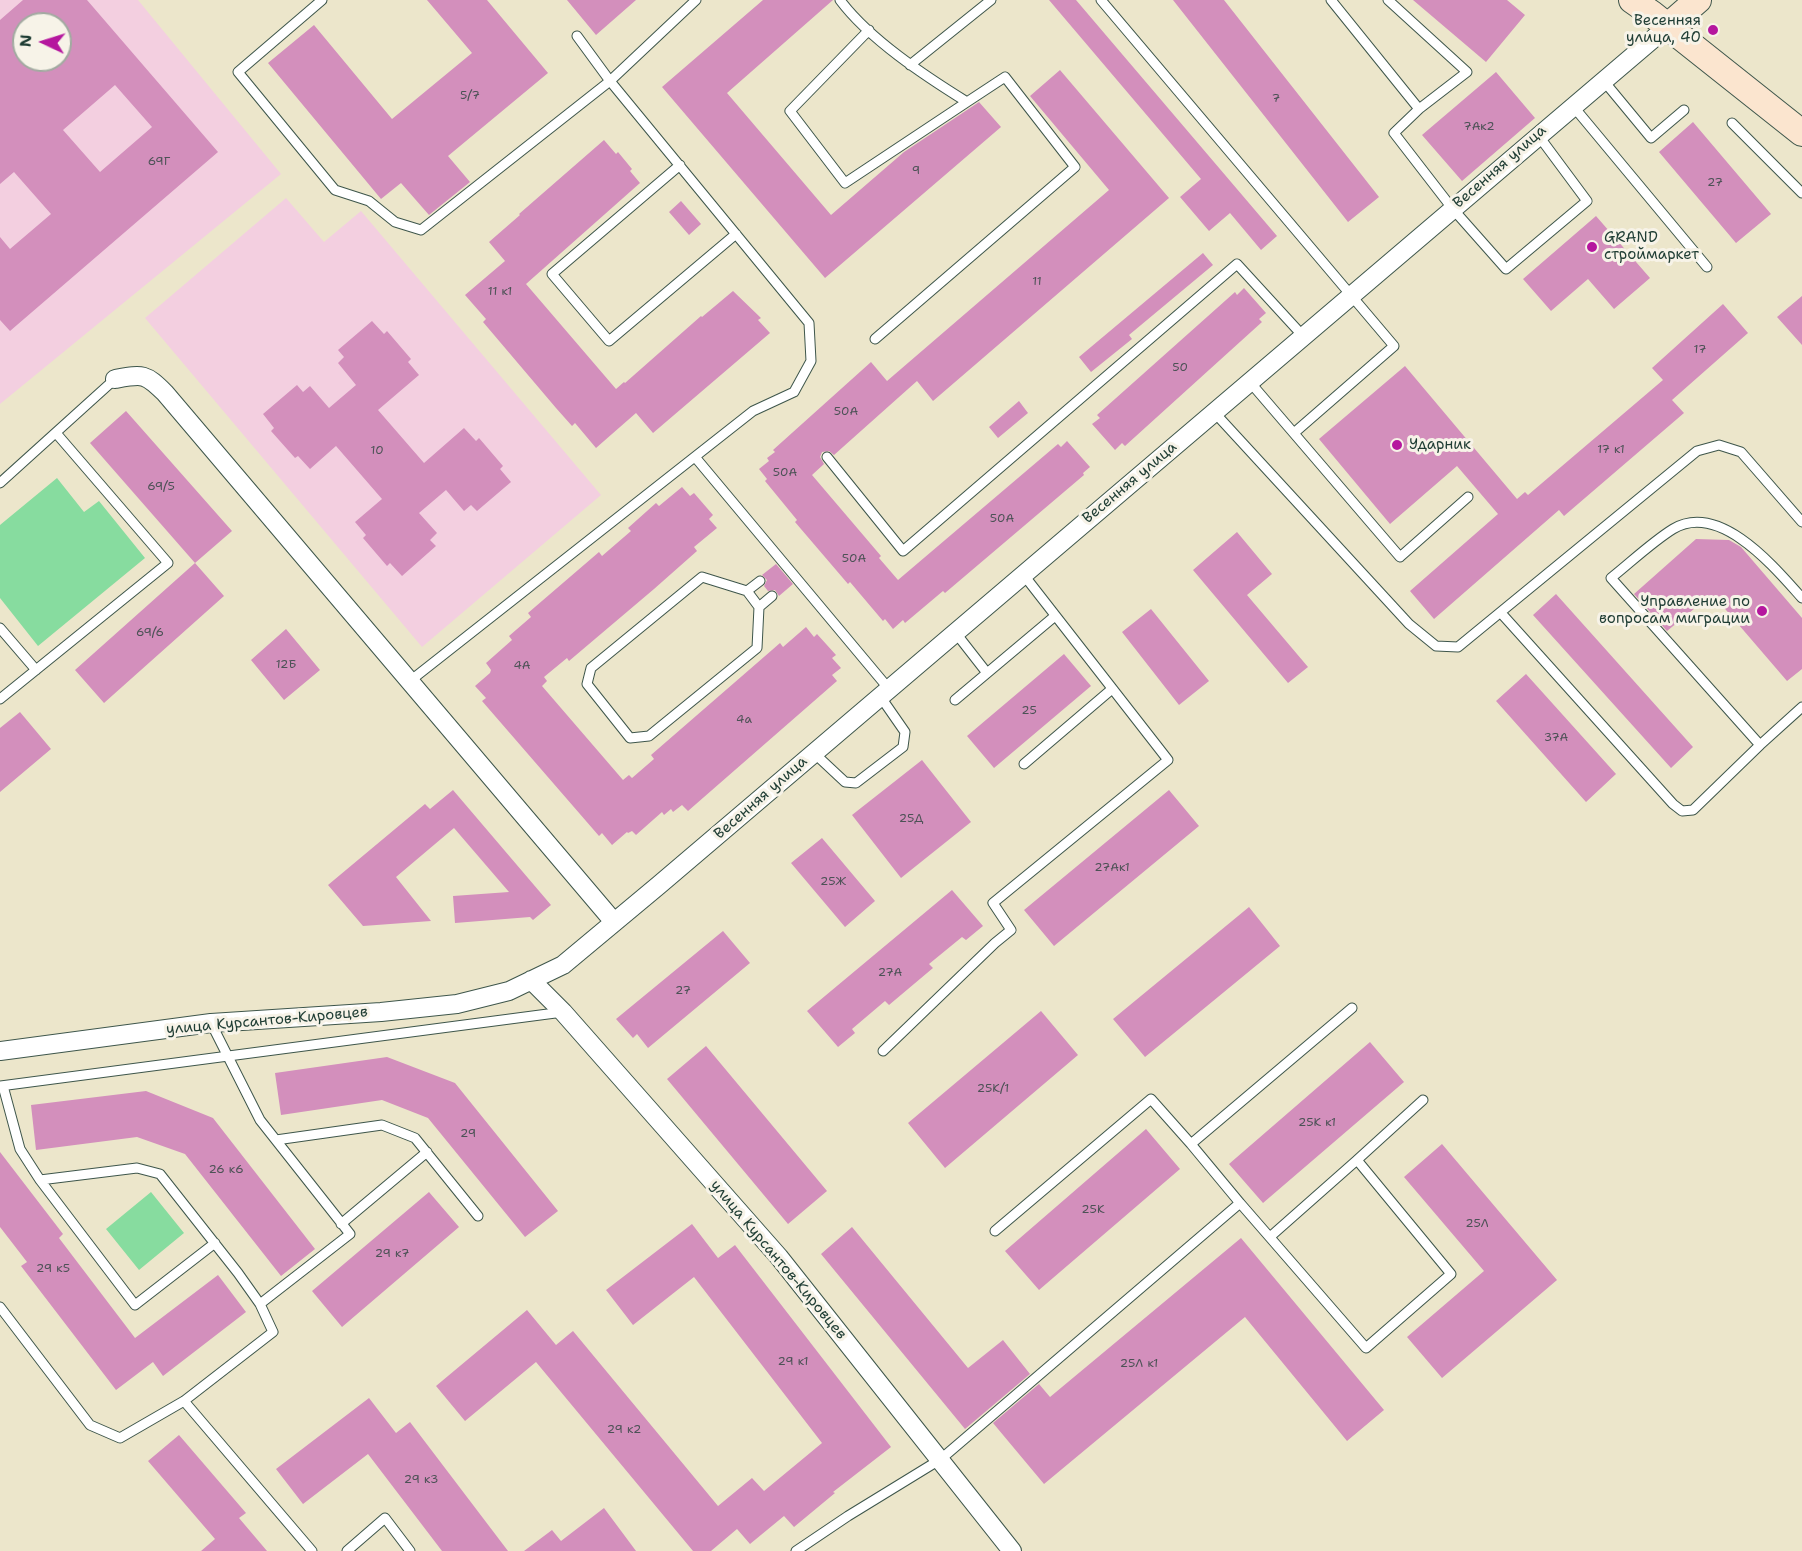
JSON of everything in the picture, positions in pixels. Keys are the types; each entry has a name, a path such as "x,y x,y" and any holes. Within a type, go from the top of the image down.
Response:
{"street":[{"path":"1632,0 1802,133"},
{"name":"Весенняя улица","path":"563,965 1698,0"},
{"path":"115,379 138,375 150,378 165,393 614,922"},
{"name":"улица Курсантов-Кировцев","path":"0,1051 211,1023 381,1012 457,1004 509,991 563,965"},
{"name":"улица Курсантов-Кировцев","path":"531,980 563,1012 779,1257 1012,1551"}],"lane":[{"path":"322,0 238,72 335,190 369,201 395,222 421,230 610,81 696,0"},
{"path":"840,0 869,30 910,65 967,102"},
{"path":"910,65 991,0"},
{"path":"1101,0 1394,346 1294,433"},
{"path":"1331,0 1419,109"},
{"path":"1388,0 1467,72 1419,109 1394,133 1452,208 1506,269 1587,201 1538,135"},
{"path":"869,30 790,111 845,183 1005,77 1075,167 875,339"},
{"path":"410,681 753,411 794,392 811,361 809,323 610,81 577,36"},
{"path":"1603,80 1651,138 1684,110"},
{"path":"1573,106 1707,267"},
{"path":"1732,123 1802,193"},
{"path":"680,165 552,274 609,341 736,234"},
{"path":"826,458 903,551 1238,264 1303,336"},
{"path":"0,483 115,379"},
{"path":"1249,381 1400,556 1468,497"},
{"path":"1214,412 1408,624 1436,646 1458,646 1697,451 1719,445 1741,452 1802,522"},
{"path":"0,699 168,563 56,433"},
{"path":"695,457 884,692 904,732 903,747 856,783 845,782 814,753"},
{"path":"1760,744 1611,578 1674,528 1690,523 1706,522 1726,530 1759,552 1802,598"},
{"path":"883,1051 1011,930 993,903 1168,760 1023,574"},
{"path":"702,577 747,591 759,607 757,648 649,736 630,738 587,684 591,668 702,577"},
{"path":"747,591 760,581"},
{"path":"759,607 772,596"},
{"path":"1501,613 1673,804 1682,811 1693,810 1760,744 1802,707"},
{"path":"955,700 1055,616"},
{"path":"0,628 36,669"},
{"path":"955,632 987,673"},
{"path":"1024,764 1112,689"},
{"path":"1191,1144 1352,1008"},
{"path":"214,1243 135,1305 40,1180 20,1149 1,1086 563,1012"},
{"path":"211,1023 260,1120 350,1234 261,1304"},
{"path":"995,1231 1151,1099 1366,1348 1451,1274 1357,1160"},
{"path":"1271,1236 1423,1100"},
{"path":"276,1140 382,1125 415,1138 478,1216"},
{"path":"341,1224 427,1152"},
{"path":"0,1307 90,1425 120,1438 184,1401 273,1332 261,1304 160,1174 137,1168 40,1180"},
{"path":"796,1551 941,1459 1240,1203"},
{"path":"184,1401 312,1551"},
{"path":"347,1551 386,1518 410,1551"}],"shaded area":[{"path":"0,0 138,0 281,174 0,404"},
{"path":"286,198 324,242 361,211 601,495 422,647 145,318"}],"green space":[{"path":"57,478 84,512 99,501 145,558 38,646 0,598 0,525"},
{"path":"151,1192 184,1233 139,1270 106,1229"}],"building":[{"path":"23,0 87,0 218,152 10,331 0,320 0,237 10,249 51,214 14,172 0,184 0,20","holes":["115,85 152,127 100,172 63,130"]},
{"path":"427,0 487,0 548,73 448,156 470,182 429,215 401,183 381,199 268,63 314,25 392,119 472,53"},
{"path":"567,0 636,0 596,35"},
{"path":"763,0 833,0 727,93 831,215 904,152 979,102 1001,127 825,278 662,87"},
{"path":"1049,0 1076,0 1277,236 1261,250 1230,213 1209,231 1180,197 1201,179"},
{"path":"1173,0 1224,0 1379,197 1348,222"},
{"path":"1413,0 1507,0 1525,15 1486,62"},
{"path":"1060,70 1169,198 933,401 917,381 834,455 829,451 822,452 820,457 824,464 812,475 881,556 879,558 898,580 1058,444 1061,447 1067,441 1090,467 1083,473 1084,475 945,593 943,591 905,623 903,620 893,629 885,619 883,621 850,582 848,584 795,522 797,520 765,481 767,479 759,469 769,461 767,458 775,452 773,450 871,362 887,381 1109,190 1030,96"},
{"path":"1496,72 1535,118 1462,181 1422,135"},
{"path":"1693,122 1771,214 1736,243 1659,152"},
{"path":"604,140 616,154 618,152 640,183 526,284 616,389 733,291 761,318 758,320 770,333 653,433 636,413 596,448 575,423 572,426 556,408 483,322 486,319 465,295 505,261 489,242"},
{"path":"681,201 701,224 689,235 669,212"},
{"name":"GRAND строймаркет","path":"1596,216 1650,278 1614,309 1588,279 1551,311 1523,279"},
{"path":"1203,253 1213,265 1129,335 1132,339 1091,372 1079,357"},
{"path":"1244,288 1266,313 1259,319 1262,322 1125,446 1122,443 1115,450 1092,424 1100,418 1097,415 1235,292 1237,295"},
{"path":"1802,296 1802,345 1777,317"},
{"path":"1723,304 1748,333 1672,400 1684,413 1564,516 1559,510 1434,619 1410,591 1498,514 1457,466 1390,524 1319,439 1405,366 1517,499 1525,492 1528,495 1663,380 1652,368"},
{"path":"372,321 384,334 387,331 411,359 408,362 419,375 378,410 424,463 464,428 476,441 479,438 503,466 500,469 511,482 477,511 471,505 464,511 446,490 419,513 437,533 430,540 436,546 402,576 390,563 387,566 363,538 366,535 355,522 382,499 336,446 310,469 298,456 295,458 271,431 274,428 263,414 297,385 303,392 310,386 329,408 356,385 338,363 344,357 338,350"},
{"path":"1019,401 1028,413 998,438 989,427"},
{"path":"126,411 232,531 195,563 90,443"},
{"path":"682,487 690,496 694,493 713,515 709,519 717,528 694,547 697,551 654,589 569,661 567,658 544,677 547,681 542,686 623,780 629,775 632,778 654,759 651,755 780,643 783,647 806,627 814,637 817,634 836,655 832,658 841,668 832,675 837,681 688,811 682,805 673,812 671,809 664,815 662,812 636,835 632,831 627,832 612,845 602,833 599,836 482,701 486,698 475,686 490,673 491,670 486,663 512,640 509,636 531,617 528,613 599,552 602,556 631,531 628,528 656,503 659,506"},
{"path":"1237,532 1272,574 1247,595 1308,667 1288,683 1193,570"},
{"name":"Управление по вопросам миграции","path":"1696,539 1729,540 1741,547 1802,618 1802,669 1787,681 1720,603 1700,604 1667,631 1634,594"},
{"path":"195,563 224,596 104,703 75,670"},
{"path":"776,564 793,584 779,596 775,590 768,591 764,586 767,580 762,575"},
{"path":"1556,594 1693,747 1671,768 1533,615"},
{"path":"1151,609 1209,681 1179,705 1122,632"},
{"path":"286,629 320,670 284,700 251,660"},
{"path":"1064,654 1091,686 994,768 967,736"},
{"path":"1526,674 1616,774 1586,802 1496,701"},
{"path":"20,712 51,749 0,792 0,728"},
{"path":"922,760 971,822 901,878 852,815"},
{"path":"453,790 551,905 533,920 530,917 455,923 453,896 509,892 454,828 396,877 431,921 363,926 328,885 425,804 430,809"},
{"path":"1169,790 1199,826 1054,946 1024,910"},
{"path":"822,838 875,901 845,927 791,863"},
{"path":"952,890 983,926 966,940 962,937 929,964 933,968 889,1005 885,1001 852,1029 855,1033 838,1047 807,1011"},
{"path":"1249,907 1280,946 1145,1057 1113,1019"},
{"path":"723,931 750,963 648,1048 637,1034 633,1038 616,1019"},
{"path":"1041,1011 1078,1055 945,1168 908,1123"},
{"path":"1370,1042 1404,1082 1263,1203 1229,1164"},
{"path":"706,1046 827,1191 788,1224 667,1079"},
{"path":"387,1057 455,1083 558,1211 525,1237 428,1118 382,1100 281,1115 275,1073"},
{"path":"146,1091 213,1118 315,1249 281,1276 185,1154 137,1137 36,1150 31,1105"},
{"path":"1146,1129 1180,1169 1039,1290 1005,1251"},
{"path":"1442,1144 1557,1280 1442,1378 1407,1337 1484,1271 1404,1177"},
{"path":"0,1152 63,1234 59,1238 135,1338 218,1275 246,1312 163,1376 153,1362 116,1390 21,1266 27,1262 0,1227"},
{"path":"429,1192 459,1227 342,1327 312,1291"},
{"path":"692,1224 718,1258 735,1245 891,1447 833,1492 835,1493 794,1527 784,1516 750,1544 737,1529 711,1551 693,1551 536,1362 465,1421 436,1386 527,1310 556,1345 573,1331 718,1506 752,1478 764,1491 822,1443 694,1277 633,1325 606,1290"},
{"path":"852,1227 968,1368 1003,1340 1030,1374 965,1429 821,1254"},
{"path":"1241,1238 1384,1410 1347,1441 1245,1317 1044,1484 993,1423 1039,1384 1050,1397"},
{"path":"369,1398 396,1433 410,1422 508,1551 442,1551 368,1454 303,1504 276,1469"},
{"path":"179,1435 246,1513 239,1518 267,1551 201,1551 215,1539 148,1461"},
{"path":"604,1508 636,1551 524,1551 552,1530 561,1541"}],"place":[{"name":"Весенняя улица, 40","path":"1713,30"},
{"name":"GRAND строймаркет","path":"1592,247"},
{"name":"Ударник","path":"1397,445"},
{"name":"Управление по вопросам миграции","path":"1762,611"}]}
